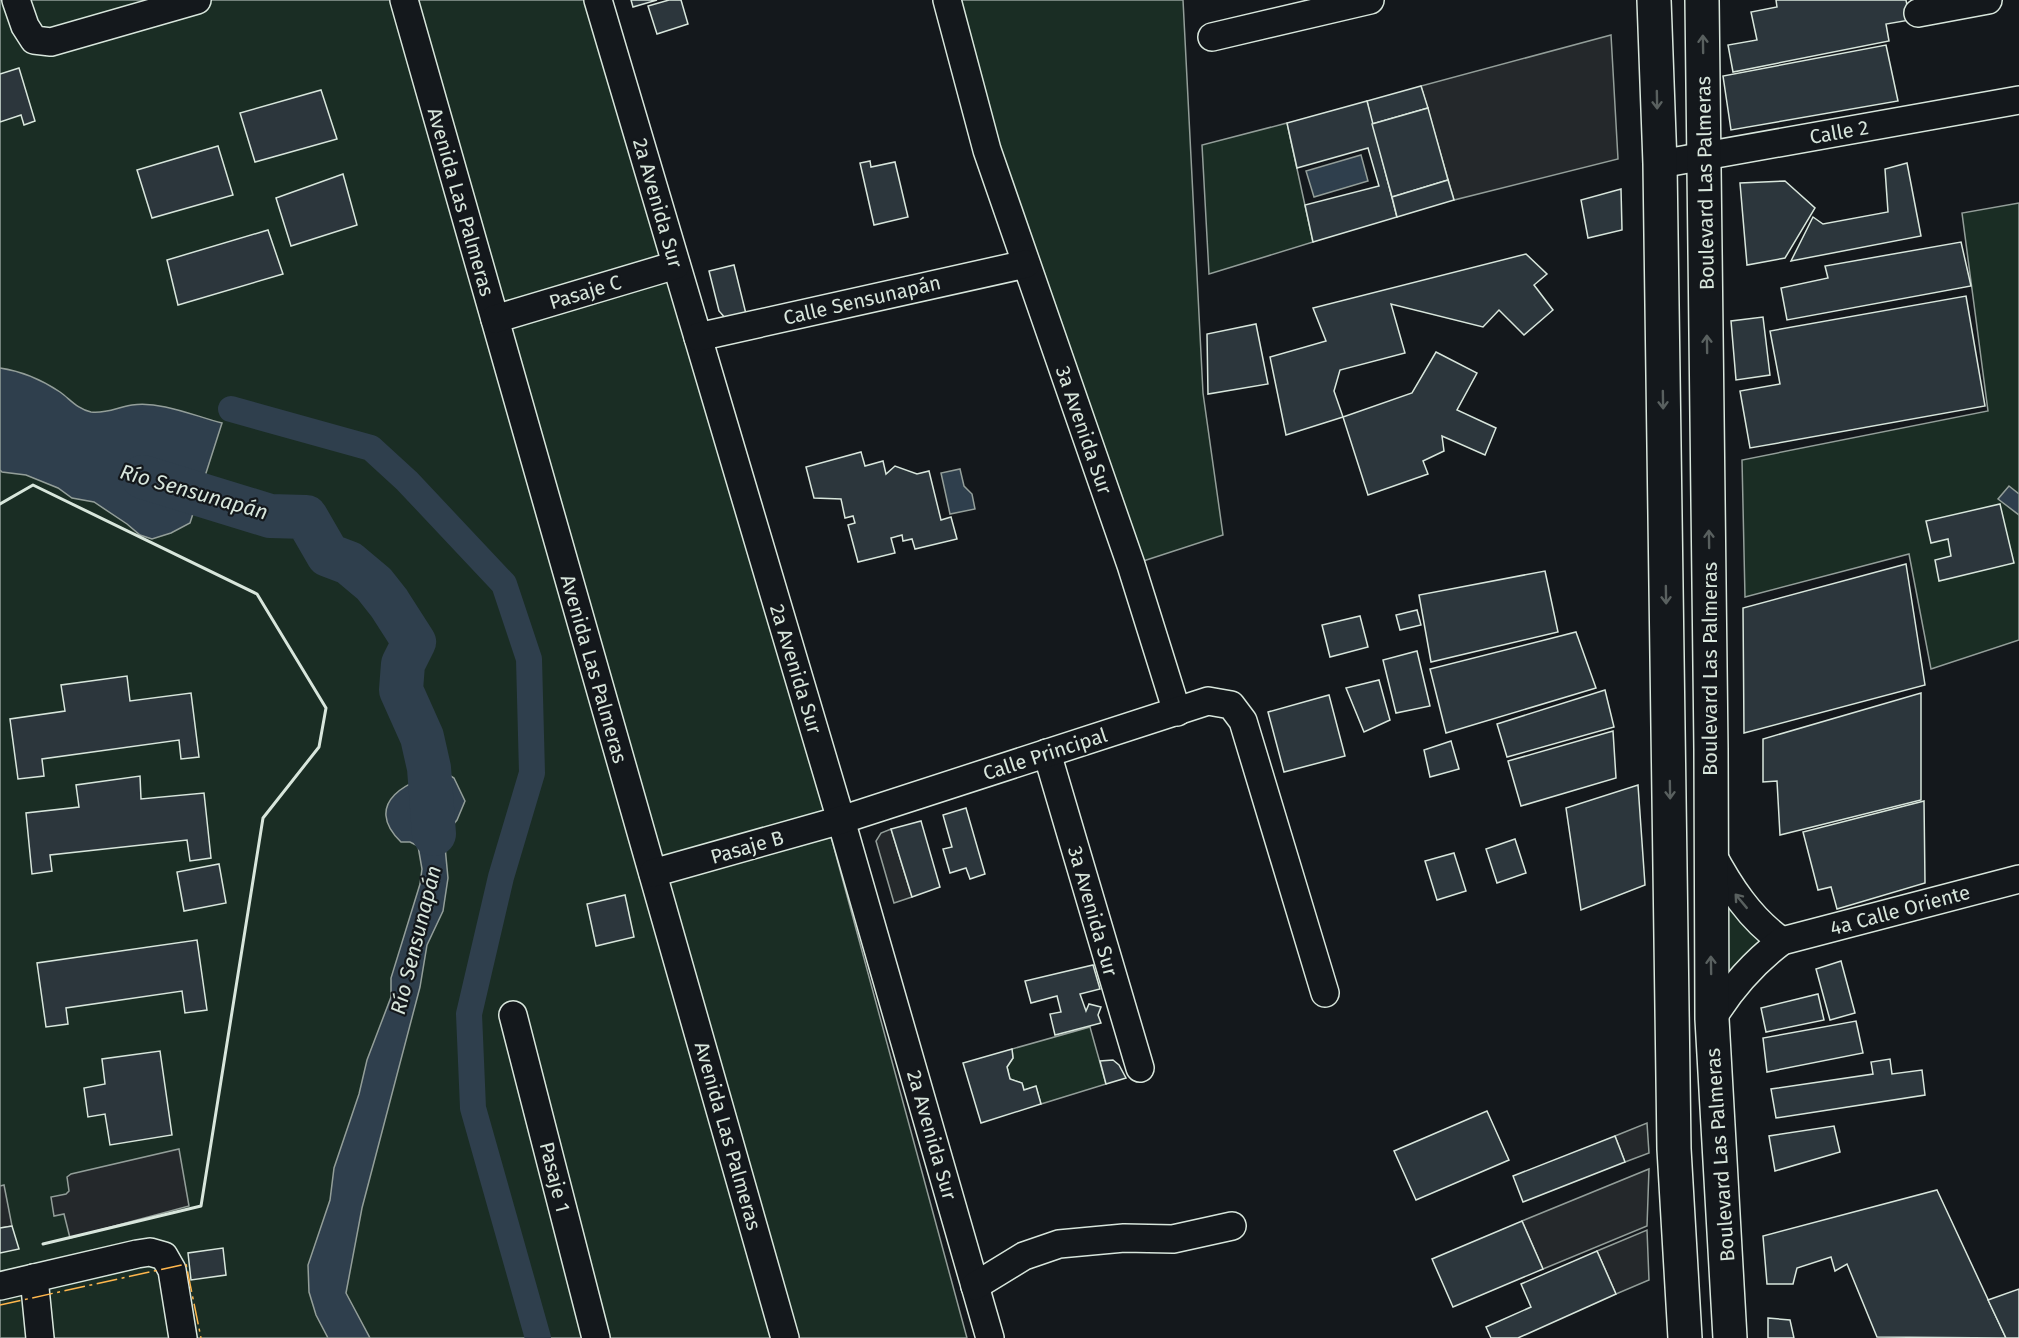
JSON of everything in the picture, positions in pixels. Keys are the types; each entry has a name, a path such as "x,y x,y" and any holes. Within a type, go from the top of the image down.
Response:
{"main road":[{"name":"Boulevard Las Palmeras","path":"1654,0 1660,164 1674,1149 1685,1338"},
{"name":"Boulevard Las Palmeras","path":"1702,0 1712,1019 1730,1338"}],"street":[{"path":"16,0 25,26 34,40 51,42 193,1"},
{"name":"Avenida Las Palmeras","path":"404,0 785,1338"},
{"name":"2a Avenida Sur","path":"598,0 841,820 990,1338"},
{"name":"3a Avenida Sur","path":"947,0 987,150 1131,565 1177,712"},
{"path":"1212,37 1370,0"},
{"path":"1918,13 1988,0"},
{"name":"Calle 2","path":"1660,164 1705,154 2019,100"},
{"name":"Calle Sensunapán","path":"698,337 1026,264"},
{"name":"Pasaje C","path":"495,319 676,265"},
{"name":"Calle Principal","path":"841,820 1209,701 1231,705 1244,721 1325,993"},
{"name":"3a Avenida Sur","path":"1047,753 1140,1068"},
{"name":"Pasaje B","path":"653,873 841,820"},
{"path":"1711,852 1739,900 1782,941 1763,955 1742,976 1725,997 1712,1019"},
{"name":"4a Calle Oriente","path":"1782,941 2019,879"},
{"name":"Pasaje 1","path":"513,1015 596,1338"},
{"path":"975,1286 1024,1256 1059,1244 1124,1238 1173,1239 1233,1226"},
{"path":"0,1286 150,1252 164,1256 172,1270 183,1338"},
{"path":"34,1278 40,1338"}],"green space":[{"path":"0,0 604,0 967,1338 0,1338"},
{"path":"960,0 1183,0 1203,393 1223,535 1131,565 987,150"},
{"path":"1287,123 1313,242 1209,274 1202,145"},
{"path":"2019,203 2019,640 1931,669 1909,554 1745,597 1742,460 1988,411 1962,213"},
{"path":"1724,902 1764,937 1727,975"},
{"path":"1090,1027 1106,1084 1041,1104 1036,1087 1024,1090 1022,1083 1010,1079 1007,1067 1013,1058 1012,1049"}],"shaded area":[{"path":"1611,35 1618,159 1454,200 1421,86"},
{"path":"891,829 912,897 894,903 876,841 881,833"},
{"path":"1647,1123 1649,1153 1625,1162 1615,1136"},
{"path":"179,1149 189,1206 70,1238 64,1214 54,1216 51,1197 66,1194 69,1191 67,1177 71,1174"},
{"path":"1649,1169 1647,1226 1543,1269 1522,1221"},
{"path":"4,1185 12,1226 0,1228 0,1186"},
{"path":"1647,1230 1649,1280 1616,1294 1597,1251"}],"water":[{"path":"1361,155 1368,181 1314,197 1306,171"},
{"path":"0,368 16,371 39,380 86,411 107,411 143,404 155,405 222,423 190,523 171,533 152,539 140,535 94,502 72,498 58,488 26,475 2,472 0,470"},
{"path":"960,469 964,486 972,494 975,509 950,514 941,473"},
{"path":"2009,486 2019,494 2019,515 1998,499"},
{"path":"446,773 454,778 465,801 457,820 444,836 448,878 443,911 427,945 420,987 362,1208 346,1293 370,1338 328,1338 316,1315 309,1292 308,1265 330,1200 334,1168 359,1094 367,1060 391,997 391,978 420,884 422,869 418,846 410,842 401,842 390,828 386,815 388,804 405,787 418,780"}],"building":[{"path":"631,0 657,0 633,7"},
{"path":"669,0 681,0 688,24 657,34 648,6"},
{"path":"1776,0 1906,0 1910,20 1886,24 1889,41 1733,72 1728,45 1757,40 1751,12 1777,7"},
{"path":"1886,45 1898,101 1731,130 1723,76"},
{"path":"19,68 35,121 24,125 21,115 0,122 0,74"},
{"path":"1421,86 1428,108 1372,124 1367,101"},
{"path":"321,90 337,139 255,162 240,113"},
{"path":"1367,101 1397,217 1313,242 1305,205 1379,186 1368,148 1297,168 1287,123"},
{"path":"1428,108 1448,180 1392,197 1372,124"},
{"path":"218,146 233,195 152,218 137,170"},
{"path":"870,161 871,167 895,162 908,217 874,225 860,163"},
{"path":"1907,163 1921,236 1791,261 1813,217 1823,224 1888,212 1885,169"},
{"path":"343,174 357,225 291,246 276,198"},
{"path":"1448,180 1454,200 1397,217 1392,197"},
{"path":"1785,181 1815,208 1785,258 1747,265 1740,183"},
{"path":"1621,189 1622,230 1588,238 1581,200"},
{"path":"268,230 283,274 178,305 167,260"},
{"path":"1961,242 1971,286 1787,320 1781,288 1828,278 1825,266"},
{"path":"1526,254 1547,274 1534,285 1553,310 1524,335 1499,310 1483,327 1391,304 1405,353 1340,370 1334,391 1343,417 1286,435 1270,357 1326,341 1313,308"},
{"path":"734,265 747,318 726,319 719,311 709,271"},
{"path":"1966,296 1985,406 1750,448 1740,391 1780,384 1770,331"},
{"path":"1763,317 1770,375 1736,380 1731,321"},
{"path":"1256,324 1268,384 1208,394 1207,334"},
{"path":"1436,352 1477,373 1457,410 1496,428 1485,455 1442,436 1444,451 1423,461 1428,474 1368,495 1343,417 1412,393"},
{"path":"861,452 865,466 883,461 886,474 895,466 917,474 929,471 941,520 951,517 957,539 915,549 912,539 903,541 902,535 891,538 895,553 858,562 848,525 855,523 853,516 845,518 841,499 814,498 806,467"},
{"path":"2000,504 2014,563 1939,581 1935,560 1951,556 1948,539 1931,543 1926,521"},
{"path":"1906,564 1925,685 1744,733 1743,608"},
{"path":"1545,571 1558,632 1431,662 1419,595"},
{"path":"1417,610 1421,625 1400,630 1396,615"},
{"path":"1360,616 1368,647 1330,657 1322,625"},
{"path":"1576,632 1596,688 1446,733 1430,669"},
{"path":"1417,651 1430,706 1396,713 1383,660"},
{"path":"127,676 130,701 191,693 199,757 181,759 179,740 42,759 44,776 18,779 10,719 65,711 61,685"},
{"path":"1379,680 1390,720 1364,732 1346,688"},
{"path":"1605,690 1614,727 1507,757 1497,724"},
{"path":"1921,693 1921,800 1780,835 1777,781 1763,782 1763,739"},
{"path":"1329,695 1345,756 1284,772 1268,712"},
{"path":"1613,731 1616,778 1521,806 1508,761"},
{"path":"1451,741 1459,769 1430,777 1424,750"},
{"path":"140,776 141,799 204,793 211,858 190,861 187,840 50,855 52,871 32,874 26,813 79,807 76,785"},
{"path":"1638,785 1645,885 1581,910 1566,808"},
{"path":"1924,801 1925,883 1837,909 1831,887 1818,890 1803,832"},
{"path":"966,808 985,874 970,879 966,868 950,873 943,849 952,847 943,815"},
{"path":"921,821 940,887 912,897 891,829"},
{"path":"1515,839 1526,873 1497,883 1486,849"},
{"path":"1454,853 1466,891 1437,900 1425,861"},
{"path":"219,864 226,903 184,911 177,872"},
{"path":"625,895 634,937 596,946 587,904"},
{"path":"197,940 207,1010 185,1013 182,991 66,1008 68,1024 46,1027 37,963"},
{"path":"1841,961 1855,1013 1830,1020 1816,969"},
{"path":"1093,965 1100,989 1080,994 1086,1011 1089,1004 1101,1007 1098,1015 1101,1023 1055,1035 1050,1014 1061,1012 1057,996 1031,1003 1025,981"},
{"path":"1818,994 1824,1020 1766,1032 1761,1008"},
{"path":"1856,1021 1863,1053 1767,1072 1763,1038"},
{"path":"1012,1049 1013,1058 1007,1067 1010,1079 1022,1083 1024,1090 1036,1086 1041,1104 981,1123 963,1063"},
{"path":"160,1051 172,1135 110,1145 105,1114 88,1117 84,1088 105,1084 102,1059"},
{"path":"1890,1059 1892,1074 1922,1070 1925,1095 1776,1118 1771,1089 1873,1074 1871,1062"},
{"path":"1113,1060 1119,1065 1126,1078 1106,1084 1100,1061"},
{"path":"1487,1111 1509,1160 1416,1200 1394,1151"},
{"path":"1834,1126 1840,1152 1775,1171 1769,1136"},
{"path":"1615,1136 1625,1162 1523,1202 1513,1176"},
{"path":"1937,1190 2006,1338 1877,1337 1847,1264 1835,1271 1831,1257 1797,1268 1793,1284 1767,1284 1763,1236"},
{"path":"1522,1221 1543,1269 1453,1307 1432,1259"},
{"path":"12,1226 19,1249 0,1253 0,1228"},
{"path":"223,1248 226,1275 191,1280 188,1253"},
{"path":"1597,1251 1616,1294 1518,1338 1491,1338 1486,1327 1531,1307 1521,1284"},
{"path":"2019,1289 2019,1338 2006,1338 1988,1300"},
{"path":"1768,1318 1790,1320 1794,1338 1768,1338"}],"waterway":[{"path":"231,409 371,448 407,481 504,584 529,659 532,773 501,877 469,1014 473,1108 538,1338"},
{"name":"Río Sensunapán","path":"143,477 270,516 306,517 328,555 349,563 374,584 414,642 403,664 401,690 422,737 429,768 434,834"}],"wall":[{"path":"0,504 33,485 257,594 326,708 319,747 263,818 201,1206 43,1244"}],"power":[{"path":"0,1305 186,1264 201,1338"}]}
